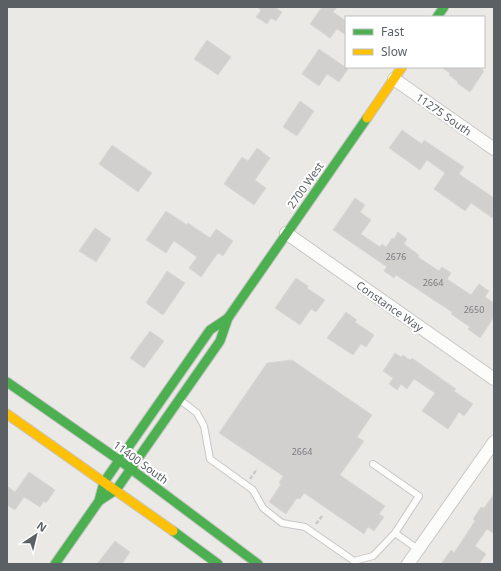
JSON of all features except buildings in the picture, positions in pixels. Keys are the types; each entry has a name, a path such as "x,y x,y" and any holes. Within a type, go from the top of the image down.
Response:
{"main road":[{"path":"438,16 444,7"},
{"name":"2700 West","path":"99,501 116,490 131,469 220,341 228,318 401,68"},
{"name":"2700 West","path":"55,564 99,501 104,482 210,330 228,318"},
{"name":"11400 South","path":"7,382 119,460 258,564"},
{"path":"7,414 116,490 218,564"}],"street":[{"name":"11275 South","path":"394,79 494,148"},
{"name":"Constance Way","path":"286,233 494,379"},
{"path":"408,564 494,442"}],"lane":[{"path":"179,399 197,413 204,426 210,459 252,490 263,508 282,523 305,527 354,561 373,556 395,533 419,496 373,464"},
{"path":"395,533 419,550"}],"traffic: fast":[{"path":"438,16 444,7"},
{"path":"99,501 116,490 220,341 228,318 367,118"},
{"path":"55,564 99,501 104,482 210,330 228,318"},
{"path":"7,382 119,460 258,564"},
{"path":"173,531 218,564"}],"traffic: slow":[{"path":"367,118 401,68"},
{"path":"7,414 173,531"}]}
